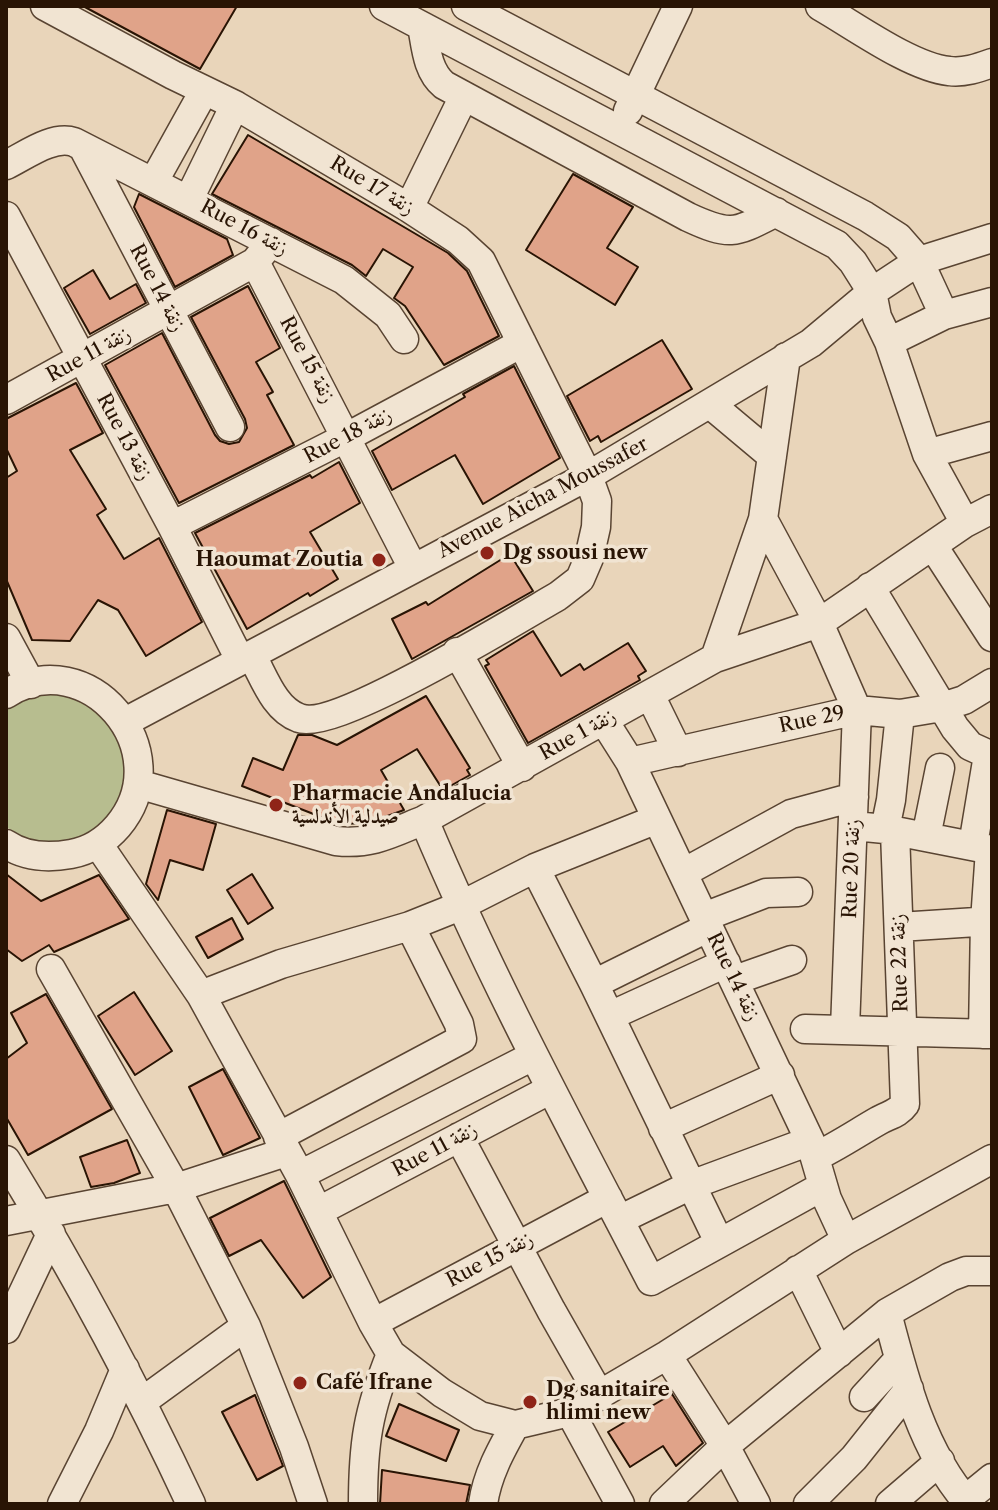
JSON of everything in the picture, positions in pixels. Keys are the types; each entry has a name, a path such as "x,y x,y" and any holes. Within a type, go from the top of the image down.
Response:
{"street":[{"name":"Rue 17 زنقة","path":"45,6 235,105 409,208 458,240 481,261 588,476 597,501 596,527 589,558 580,579 558,596 457,652"},
{"path":"384,6 837,245 853,262 872,292 877,317 889,342 927,454 965,523"},
{"path":"466,6 865,216 898,237 919,261 944,315"},
{"path":"618,130 678,6"},
{"path":"820,6 925,65 952,72 992,63"},
{"path":"422,26 433,73 438,80 710,227 721,231 738,231 776,212"},
{"path":"154,181 204,91"},
{"path":"409,208 464,96"},
{"path":"189,199 235,105"},
{"path":"6,165 55,141 75,144"},
{"name":"Rue 16 زنقة","path":"75,144 189,199 263,252 344,280 388,315 404,339"},
{"name":"Rue 14 زنقة","path":"75,144 230,427"},
{"name":"Rue 13 زنقة","path":"6,216 246,658 289,713 302,720 320,720 358,706 457,652"},
{"name":"Avenue Aicha Moussafer","path":"125,722 588,476 819,337 872,292 919,261 992,238"},
{"name":"Rue 11 زنقة","path":"6,400 168,310 263,252"},
{"name":"Rue 15 زنقة","path":"263,252 347,437 413,568"},
{"path":"889,342 944,315 992,302"},
{"name":"Rue 18 زنقة","path":"172,526 522,343"},
{"path":"715,658 763,519 786,357"},
{"path":"710,404 772,456"},
{"path":"927,454 992,436"},
{"name":"Rue 1 زنقة","path":"138,784 336,841 357,844 373,841 424,820 715,658 819,623 965,523 992,509"},
{"path":"763,519 819,623 857,710"},
{"path":"933,546 992,637"},
{"path":"805,1029 987,1034 985,849 990,756 970,746 955,728 870,587"},
{"path":"6,638 18,689 53,681 94,693 112,705 125,722 135,742 139,762 133,802 125,818 98,844 78,853 56,857 33,855 6,844"},
{"path":"457,652 522,767"},
{"name":"Rue 29","path":"630,762 857,710 900,714 942,707 964,700 992,683"},
{"path":"650,695 678,752"},
{"name":"Rue 20 زنقة","path":"845,1029 857,710"},
{"name":"Rue 22 زنقة","path":"900,714 890,830 899,927 904,1094"},
{"name":"Rue 14 زنقة","path":"604,721 630,762 780,1075 846,1240"},
{"path":"926,837 940,768"},
{"path":"683,873 791,814 854,797"},
{"path":"201,995 281,964 410,926 460,906 535,868 657,819"},
{"path":"424,820 460,906 533,1056 651,1281 823,1186"},
{"path":"854,826 985,849"},
{"path":"98,844 201,995 319,1211 391,1354 442,1393 480,1416 515,1425 570,1412 667,1355 846,1240 992,1159"},
{"path":"535,868 719,1242"},
{"path":"594,984 766,893 798,892"},
{"path":"899,927 988,921"},
{"path":"288,1155 462,1039 459,1024 410,926"},
{"path":"610,1016 730,971 792,960"},
{"path":"51,969 176,1188 246,1326 313,1504"},
{"path":"6,1221 45,1224 288,1155 533,1056"},
{"path":"663,1128 780,1075"},
{"name":"Rue 11 زنقة","path":"319,1211 551,1089"},
{"name":"Rue 15 زنقة","path":"373,1323 516,1246 613,1209 812,1149 902,1109 904,1094"},
{"path":"459,1137 600,1396"},
{"path":"6,1160 143,1401 191,1504"},
{"path":"6,1329 45,1224"},
{"path":"798,1270 839,1353"},
{"path":"664,1504 725,1446 887,1313 950,1277 966,1271 992,1271"},
{"path":"887,1313 917,1414 940,1461 967,1502 992,1478"},
{"path":"143,1401 246,1326"},
{"path":"363,1504 366,1432 374,1396 391,1354"},
{"path":"667,1355 725,1446 756,1504"},
{"path":"864,1397 899,1359"},
{"path":"62,1504 99,1431 125,1369"},
{"path":"808,1504 854,1458 909,1389"},
{"path":"570,1412 620,1504"},
{"path":"483,1504 498,1454 515,1425"},
{"path":"890,1504 940,1461"}],"green space":[{"path":"54,691 101,708 128,749 124,799 90,836 66,844 40,844 16,835 6,826 6,708 29,695"}],"building":[{"path":"83,6 237,6 200,69"},
{"path":"248,135 448,253 467,271 499,336 444,365 405,306 394,298 413,267 383,249 366,276 352,265 212,194"},
{"path":"573,174 633,207 607,248 638,267 615,305 526,250"},
{"path":"139,194 227,239 233,255 175,287 134,207"},
{"path":"93,270 110,299 136,284 146,303 90,334 64,288"},
{"path":"248,286 280,348 256,362 273,392 267,395 294,445 179,503 105,365 162,333 215,435 229,444 239,442 247,428 245,419 191,317"},
{"path":"662,340 692,389 601,442 598,436 590,441 567,396"},
{"path":"514,366 560,458 483,504 455,455 392,490 372,451"},
{"path":"76,383 103,433 70,450 106,509 97,515 124,559 159,538 202,622 146,656 118,610 98,600 70,641 32,640 6,579 6,478 17,471 6,448 6,419"},
{"path":"339,462 360,503 310,532 338,579 247,629 195,533 310,475 312,478"},
{"path":"510,554 533,591 412,659 392,619 426,602 428,605"},
{"path":"533,631 561,676 580,664 584,670 628,643 646,671 638,676 640,680 528,743 485,666 489,664 486,660"},
{"path":"426,696 470,768 467,770 470,775 443,790 417,749 381,770 404,810 368,823 339,824 242,786 253,758 283,770 298,735 312,735 337,745"},
{"path":"167,810 216,824 203,870 170,860 158,900 146,884"},
{"path":"6,874 41,901 99,875 129,919 54,952 49,945 22,961 6,949"},
{"path":"252,874 273,908 248,924 227,890"},
{"path":"232,918 243,939 208,958 196,937"},
{"path":"134,992 172,1051 135,1075 98,1016"},
{"path":"46,994 112,1109 28,1155 6,1117 6,1059 27,1043 11,1013"},
{"path":"223,1069 260,1138 223,1155 189,1087"},
{"path":"127,1140 140,1173 114,1183 91,1187 80,1157"},
{"path":"284,1181 331,1277 303,1298 261,1240 229,1256 210,1218"},
{"path":"672,1394 703,1443 676,1466 663,1446 630,1467 608,1432"},
{"path":"255,1395 283,1466 257,1480 222,1412"},
{"path":"399,1404 459,1430 446,1461 386,1436"},
{"path":"382,1470 470,1485 466,1504 380,1504"}],"place":[{"name":"Dg ssousi new","path":"487,553"},
{"name":"Haoumat Zoutia","path":"379,560"},
{"name":"Pharmacie Andalucia صيدلية الأندلسية","path":"276,805"},
{"name":"Café Ifrane","path":"300,1383"},
{"name":"Dg sanitaire hlimi new","path":"530,1402"}]}
